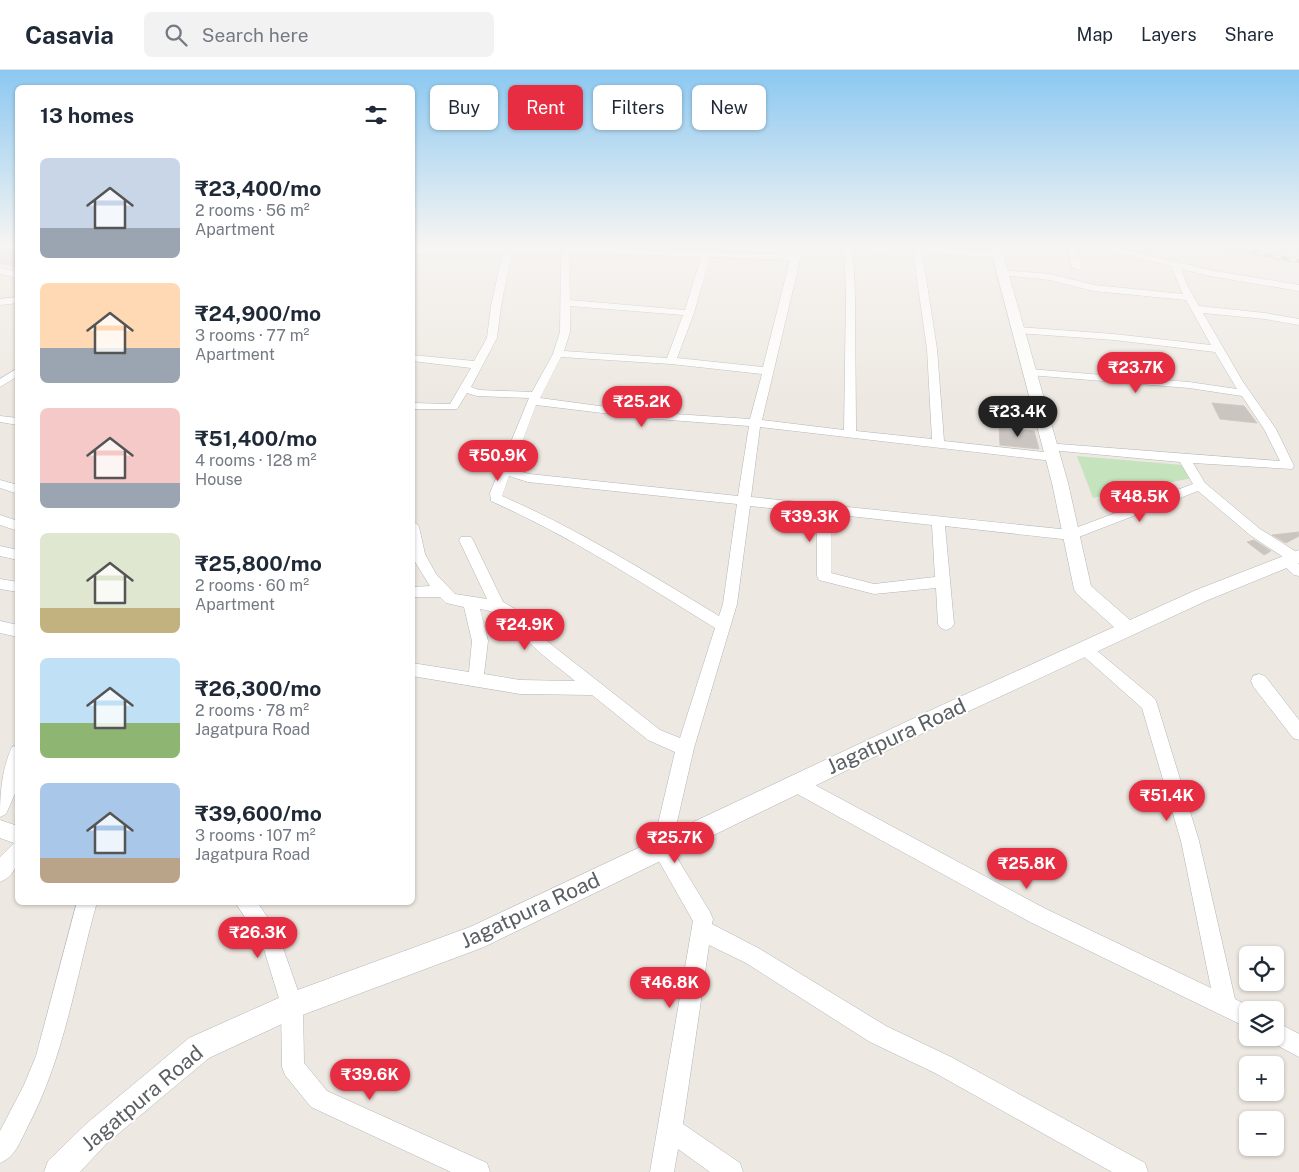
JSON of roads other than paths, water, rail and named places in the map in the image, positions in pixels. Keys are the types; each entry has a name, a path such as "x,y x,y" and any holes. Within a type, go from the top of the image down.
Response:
{"street":[{"path":"415,406 453,407 492,338 497,298"},
{"path":"566,298 565,332 558,354 534,398 496,493 496,498 539,517 610,556 723,626"},
{"path":"671,361 693,298"},
{"path":"662,1172 703,919 661,849 685,748 730,604 755,423 785,298"},
{"path":"850,434 849,381 852,298"},
{"path":"923,298 932,349 938,444"},
{"path":"1010,298 1051,452 1083,589 1128,629"},
{"path":"1190,298 1245,393 1294,466"},
{"path":"0,302 15,300"},
{"path":"566,303 689,313"},
{"path":"1196,309 1265,316 1299,322"},
{"path":"1018,330 1114,337 1220,349"},
{"path":"558,354 671,361 767,371"},
{"path":"415,358 477,365"},
{"path":"1029,372 1188,385 1245,393"},
{"path":"0,384 15,373"},
{"path":"0,384 15,382"},
{"path":"465,388 477,392 534,398 644,415 755,423 938,444 1294,466"},
{"path":"0,419 15,422"},
{"path":"1184,459 1200,486 1255,532 1294,561"},
{"path":"505,471 528,478 1071,535 1200,486"},
{"path":"0,484 15,489"},
{"path":"824,510 824,576 874,589 943,582"},
{"path":"0,520 15,525"},
{"path":"938,521 946,624"},
{"path":"415,540 418,554 431,578 451,599 498,606 510,613 538,642 654,735 685,748"},
{"path":"466,540 498,606"},
{"path":"0,551 15,554"},
{"name":"Jagatpura Road","path":"59,1172 96,1134 199,1048 292,1005 475,938 1085,648 1294,561"},
{"path":"0,584 15,586"},
{"path":"415,592 443,591"},
{"path":"470,602 478,622 482,647 475,680"},
{"path":"0,627 15,631"},
{"path":"1085,648 1149,704 1190,841 1226,1007"},
{"path":"415,670 520,687 596,688"},
{"path":"1259,681 1294,724 1299,733"},
{"path":"0,808 12,779 15,766"},
{"path":"796,784 1037,915 1239,1013"},
{"path":"0,829 15,834"},
{"path":"0,872 15,854"},
{"path":"0,1151 7,1142 40,1077 86,905"},
{"path":"247,905 270,938 292,1005 292,1067 319,1099 478,1172"},
{"path":"700,929 753,956 878,1034 942,1065 1136,1172"},
{"path":"1284,1037 1299,1046"},
{"path":"670,1129 731,1172"}]}
